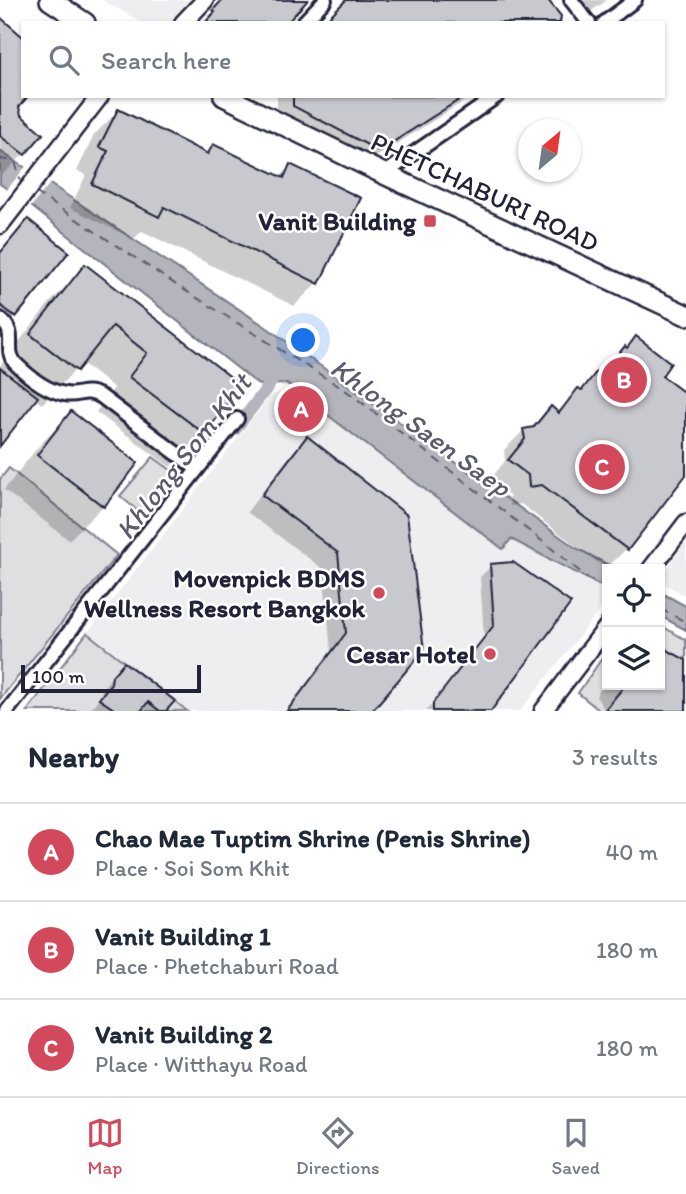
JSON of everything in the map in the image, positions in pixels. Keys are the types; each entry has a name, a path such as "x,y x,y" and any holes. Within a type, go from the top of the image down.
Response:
{"main road":[{"path":"50,0 82,21"},
{"name":"PHETCHABURI ROAD","path":"233,98 384,174 686,315"}],"street":[{"path":"185,21 205,0"},
{"path":"305,21 325,0"},
{"path":"570,0 587,21"},
{"path":"607,21 635,0"},
{"path":"0,225 98,98"},
{"path":"384,174 494,98"},
{"path":"0,319 10,330 10,352 13,360 35,381 68,395 93,392 197,469"},
{"path":"7,711 237,419"},
{"path":"655,564 686,523"},
{"path":"543,711 602,634"}],"shaded area":[{"path":"102,0 193,0 172,21 139,21"},
{"name":"Khlong Saen Saep","path":"0,151 266,327 576,548 606,564 602,564 602,586 511,539 503,549 287,384 259,385 0,184"},
{"path":"298,392 503,549 511,539 602,586 602,607 520,711 27,711 271,395"},
{"path":"153,457 179,476 145,517 120,496"},
{"path":"9,468 117,555 0,699 0,479"},
{"path":"686,541 686,596 665,584 665,571"},
{"path":"665,595 686,606 686,630 665,619"},
{"path":"665,628 686,640 686,711 600,711 578,693 602,658 602,690 665,690"},
{"path":"87,633 175,701 187,711 27,711"}],"pier":[{"path":"27,165 52,181 29,209 5,192"}],"building":[{"path":"222,0 308,0 289,21 207,21 215,12 213,10"},
{"path":"346,0 548,0 561,16 560,21 325,21"},
{"path":"0,17 21,35 21,98 26,98 19,107 21,115 43,134 25,155 0,136"},
{"path":"293,98 462,98 379,151 293,106"},
{"path":"118,109 208,154 213,144 284,178 290,164 361,198 319,284 164,207 159,217 92,184 108,151 99,147"},
{"path":"28,219 69,252 16,317 0,305 0,253"},
{"path":"85,264 241,385 205,434 129,377 147,353 113,326 77,371 30,334"},
{"path":"636,336 671,363 662,376 686,394 686,475 628,550 542,485 529,487 528,475 508,460 525,439 523,429 534,427 551,406 559,413 578,388 582,390 605,363 607,365 625,346 627,348"},
{"path":"0,368 38,397 0,446"},
{"path":"71,411 138,463 104,507 37,455"},
{"name":"Movenpick BDMS Wellness Resort Bangkok","path":"307,436 407,515 424,650 372,711 287,711 346,633 338,553 262,495"},
{"path":"513,562 571,603 491,711 433,711 433,703 494,625 490,564"},
{"path":"665,649 686,660 686,711 604,711 621,690 665,690"},
{"path":"124,662 175,701 166,711 160,711 148,702 141,711 117,711 99,699 111,683 112,676"}],"waterway":[{"name":"Khlong Som Khit","path":"235,430 279,372"}],"ferry route":[{"path":"0,159 15,161 21,183"},
{"path":"35,192 178,286 348,392 590,580 602,581"},
{"path":"665,612 686,622"}],"place":[{"name":"Vanit Building","path":"430,221"},
{"name":"Vanit Building 1","path":"624,380"},
{"name":"Chao Mae Tuptim Shrine (Penis Shrine)","path":"301,409"},
{"name":"Vanit Building 2","path":"602,467"},
{"name":"Movenpick BDMS Wellness Resort Bangkok","path":"379,593"},
{"name":"Cesar Hotel","path":"490,654"}]}
